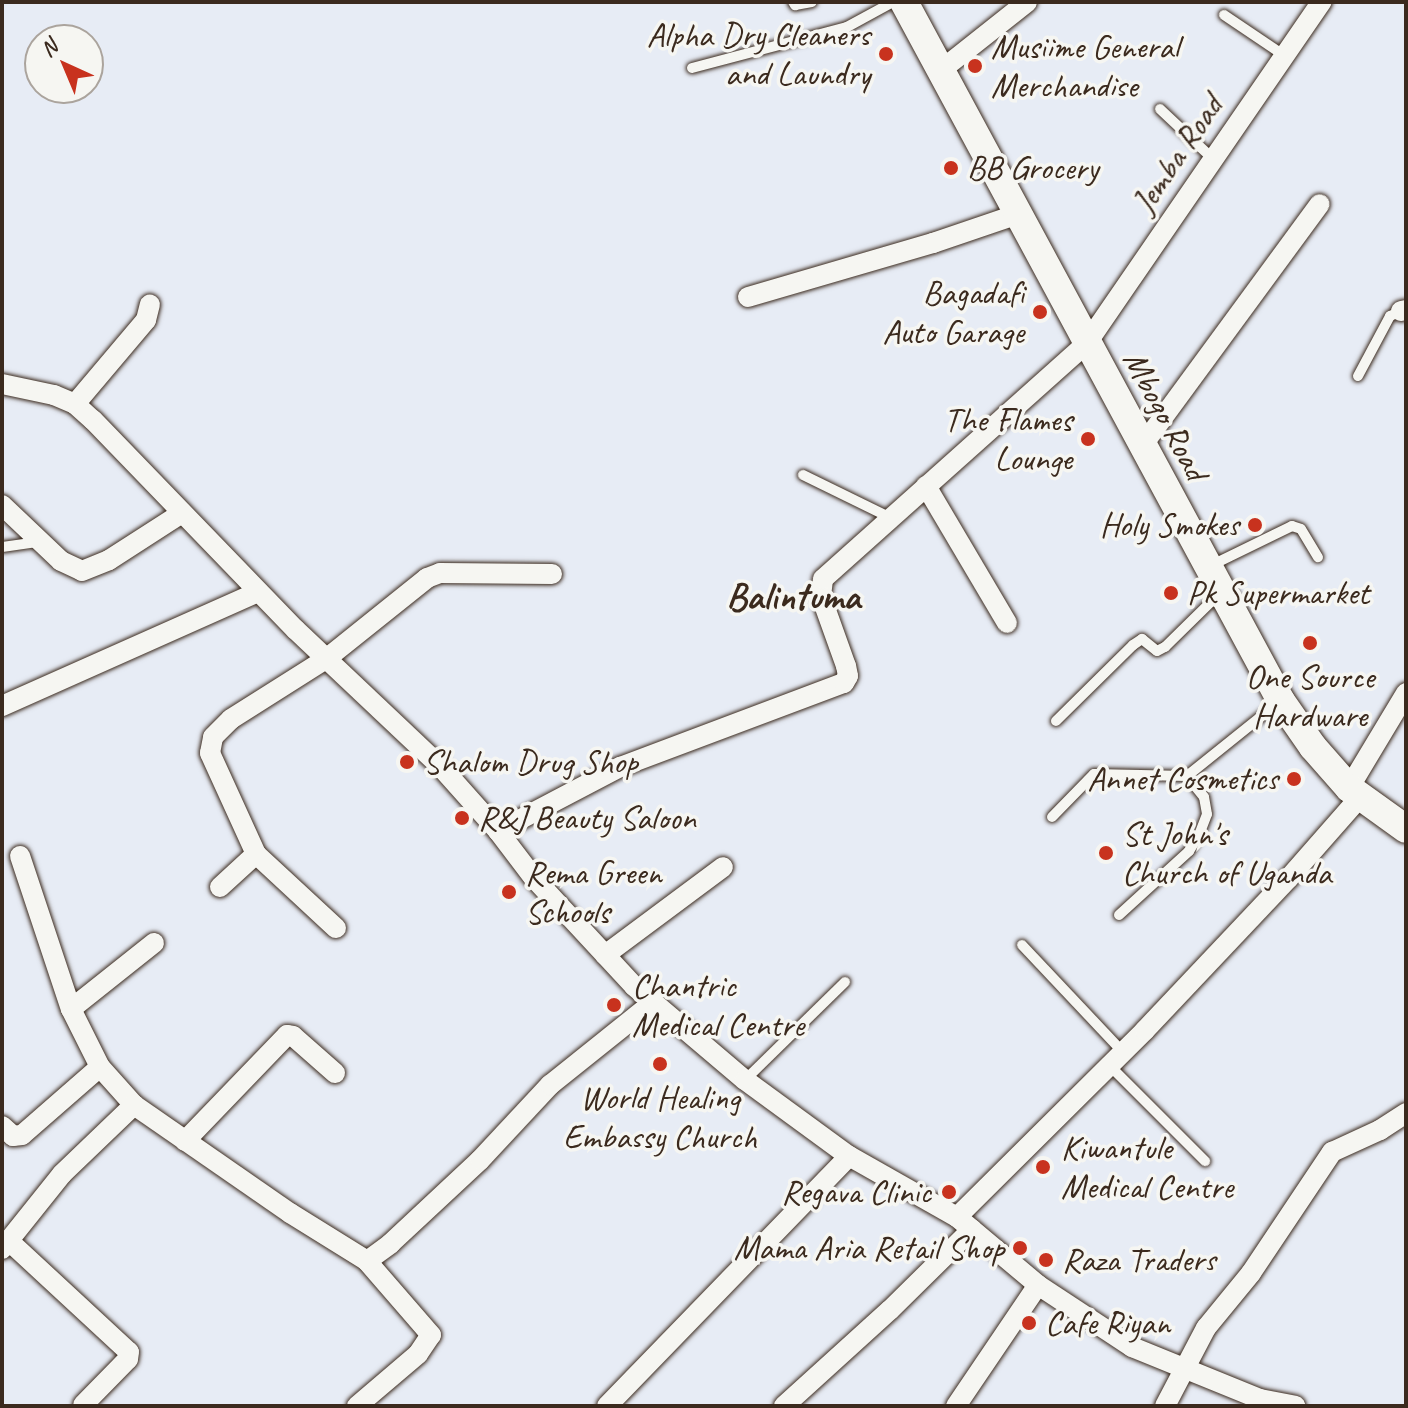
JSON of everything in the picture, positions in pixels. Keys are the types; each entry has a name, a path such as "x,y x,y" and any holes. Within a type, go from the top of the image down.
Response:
{"main road":[{"name":"Mbogo Road","path":"904,2 1206,568 1281,701 1313,747 1354,792 1406,829"}],"street":[{"path":"940,71 1027,2"},
{"name":"Jemba Road","path":"498,831 620,767 844,683 848,676 846,666 821,596 821,584 1087,343 1282,54 1321,2"},
{"path":"1142,446 1320,204"},
{"path":"748,297 933,243 1018,214"},
{"path":"75,404 146,320 150,304"},
{"path":"2,384 54,395 75,404 258,592 441,767 498,831 533,877 651,1004 745,1080 849,1156 964,1223 1038,1285 1132,1347 1259,1403 1295,1406"},
{"path":"926,486 1007,623"},
{"path":"2,505 72,569 82,571 109,560 182,513"},
{"path":"336,928 256,854 210,753 213,737 231,719 326,659 427,578 440,573 552,574"},
{"path":"2,706 258,592"},
{"path":"784,1406 890,1310 964,1223 1116,1058 1288,879 1354,792 1406,693"},
{"path":"220,887 256,854"},
{"path":"20,856 71,1009 100,1067 134,1105 367,1261 431,1335 418,1354 357,1406"},
{"path":"605,955 723,867"},
{"path":"71,1009 154,943"},
{"path":"367,1261 390,1244 480,1160 550,1085 651,1004"},
{"path":"185,1141 287,1035 293,1036 335,1073"},
{"path":"2,1126 13,1136 22,1135 100,1067"},
{"path":"83,1405 128,1359 129,1352 5,1245 80,1154 134,1105"},
{"path":"1165,1406 1206,1328 1251,1273 1332,1152 1406,1113"},
{"path":"607,1406 849,1156"},
{"path":"956,1406 1038,1285"}],"lane":[{"path":"793,2 795,5 812,2"},
{"path":"692,68 847,27 893,2"},
{"path":"1224,15 1282,54"},
{"path":"1160,109 1213,159"},
{"path":"1358,376 1390,316 1404,310"},
{"path":"803,475 891,518"},
{"path":"1206,568 1292,526 1301,529 1318,557"},
{"path":"2,547 41,541"},
{"path":"1056,721 1133,645 1142,639 1157,651 1165,647 1220,593"},
{"path":"1052,817 1094,774 1187,776 1281,701"},
{"path":"1119,915 1189,851 1199,835 1207,814 1204,797 1187,776"},
{"path":"1022,945 1205,1161"},
{"path":"745,1080 845,982"}],"place":[{"name":"Alpha Dry Cleaners and Laundry","path":"886,54"},
{"name":"Musiime General Merchandise","path":"975,66"},
{"name":"BB Grocery","path":"951,168"},
{"name":"Bagadafi Auto Garage","path":"1040,312"},
{"name":"The Flames Lounge","path":"1088,439"},
{"name":"Holy Smokes","path":"1255,525"},
{"name":"Pk Supermarket","path":"1171,593"},
{"name":"One Source Hardware","path":"1310,643"},
{"name":"Shalom Drug Shop","path":"407,762"},
{"name":"Annet Cosmetics","path":"1294,779"},
{"name":"R&J Beauty Saloon","path":"462,818"},
{"name":"St John's Church of Uganda","path":"1106,853"},
{"name":"Rema Green Schools","path":"509,892"},
{"name":"Chantric Medical Centre","path":"614,1005"},
{"name":"World Healing Embassy Church","path":"660,1064"},
{"name":"Kiwantule Medical Centre","path":"1043,1167"},
{"name":"Regava Clinic","path":"949,1192"},
{"name":"Mama Aria Retail Shop","path":"1020,1248"},
{"name":"Raza Traders","path":"1046,1260"},
{"name":"Cafe Riyan","path":"1029,1323"}],"district":[{"name":"Balintuma","path":"793,597"}]}
